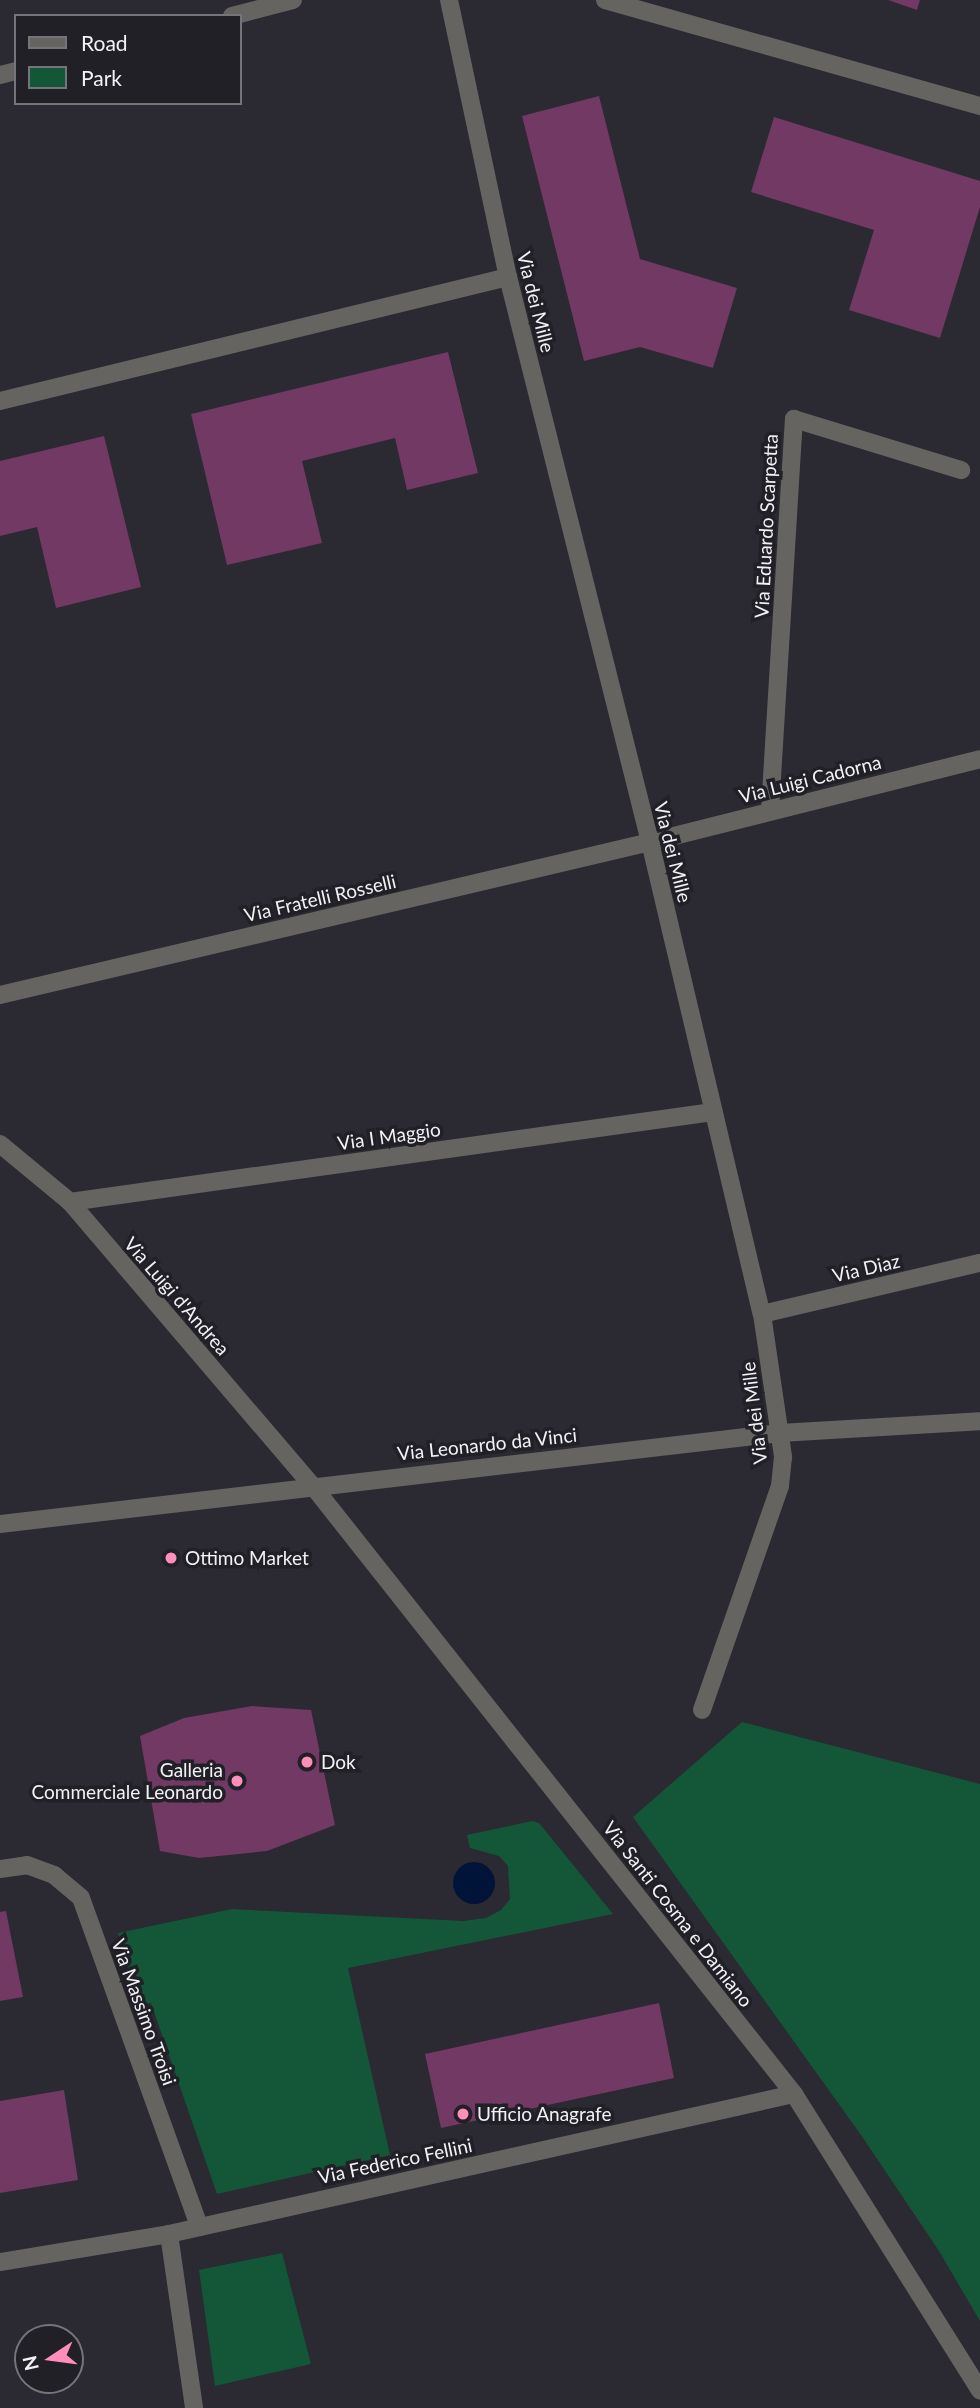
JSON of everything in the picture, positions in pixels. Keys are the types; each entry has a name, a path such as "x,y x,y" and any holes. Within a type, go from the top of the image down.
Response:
{"street":[{"path":"240,14 293,0"},
{"name":"Via dei Mille","path":"449,0 508,277 650,842 762,1314 783,1457 780,1486 702,1710"},
{"path":"605,0 651,6 980,106"},
{"path":"0,401 508,277"},
{"name":"Via Eduardo Scarpetta","path":"770,810 794,419 961,470"},
{"name":"Via Luigi Cadorna","path":"650,842 980,759"},
{"name":"Via Fratelli Rosselli","path":"0,995 650,842"},
{"name":"Via I Maggio","path":"70,1202 713,1112"},
{"name":"Via Luigi d'Andrea","path":"0,1144 70,1202 312,1485"},
{"name":"Via Diaz","path":"762,1314 980,1263"},
{"name":"Via Leonardo da Vinci","path":"0,1524 312,1485 779,1433 980,1421"},
{"name":"Via Santi Cosma e Damiano","path":"312,1485 794,2094 980,2390"},
{"name":"Via Massimo Troisi","path":"0,1869 27,1865 54,1875 81,1898 199,2225"},
{"name":"Via Federico Fellini","path":"0,2262 169,2234 199,2225 794,2094"},
{"path":"169,2234 194,2408"}],"green space":[{"path":"742,1722 980,1784 980,2321 939,2251 861,2135 633,1817"},
{"path":"532,1821 539,1823 613,1914 348,1968 390,2155 217,2194 151,2003 139,2005 118,1933 232,1909 463,1921 486,1918 501,1910 510,1899 508,1866 499,1856 470,1848 467,1835"},
{"path":"282,2253 311,2364 215,2386 199,2270"}],"water":[{"path":"474,1862 489,1868 495,1883 489,1898 474,1904 459,1898 453,1883 459,1868"}],"building":[{"path":"888,0 920,0 917,10"},
{"path":"599,96 640,259 737,288 713,368 640,347 584,361 522,116"},
{"path":"774,117 980,181 980,207 940,338 849,310 874,230 751,192"},
{"path":"448,352 478,473 407,490 395,438 302,461 322,543 227,565 191,414"},
{"path":"104,436 141,587 56,608 37,527 0,536 0,461"},
{"name":"Galleria Commerciale Leonardo","path":"252,1706 311,1710 335,1825 267,1851 199,1858 160,1851 140,1736 184,1718"},
{"path":"6,1911 23,1997 0,2001 0,1912"},
{"path":"659,2003 674,2078 441,2128 425,2054"},
{"path":"64,2090 78,2180 0,2193 0,2101"}],"place":[{"name":"Ottimo Market","path":"171,1558"},
{"name":"Dok","path":"307,1762"},
{"name":"Galleria Commerciale Leonardo","path":"237,1781"},
{"name":"Ufficio Anagrafe","path":"463,2114"}]}
